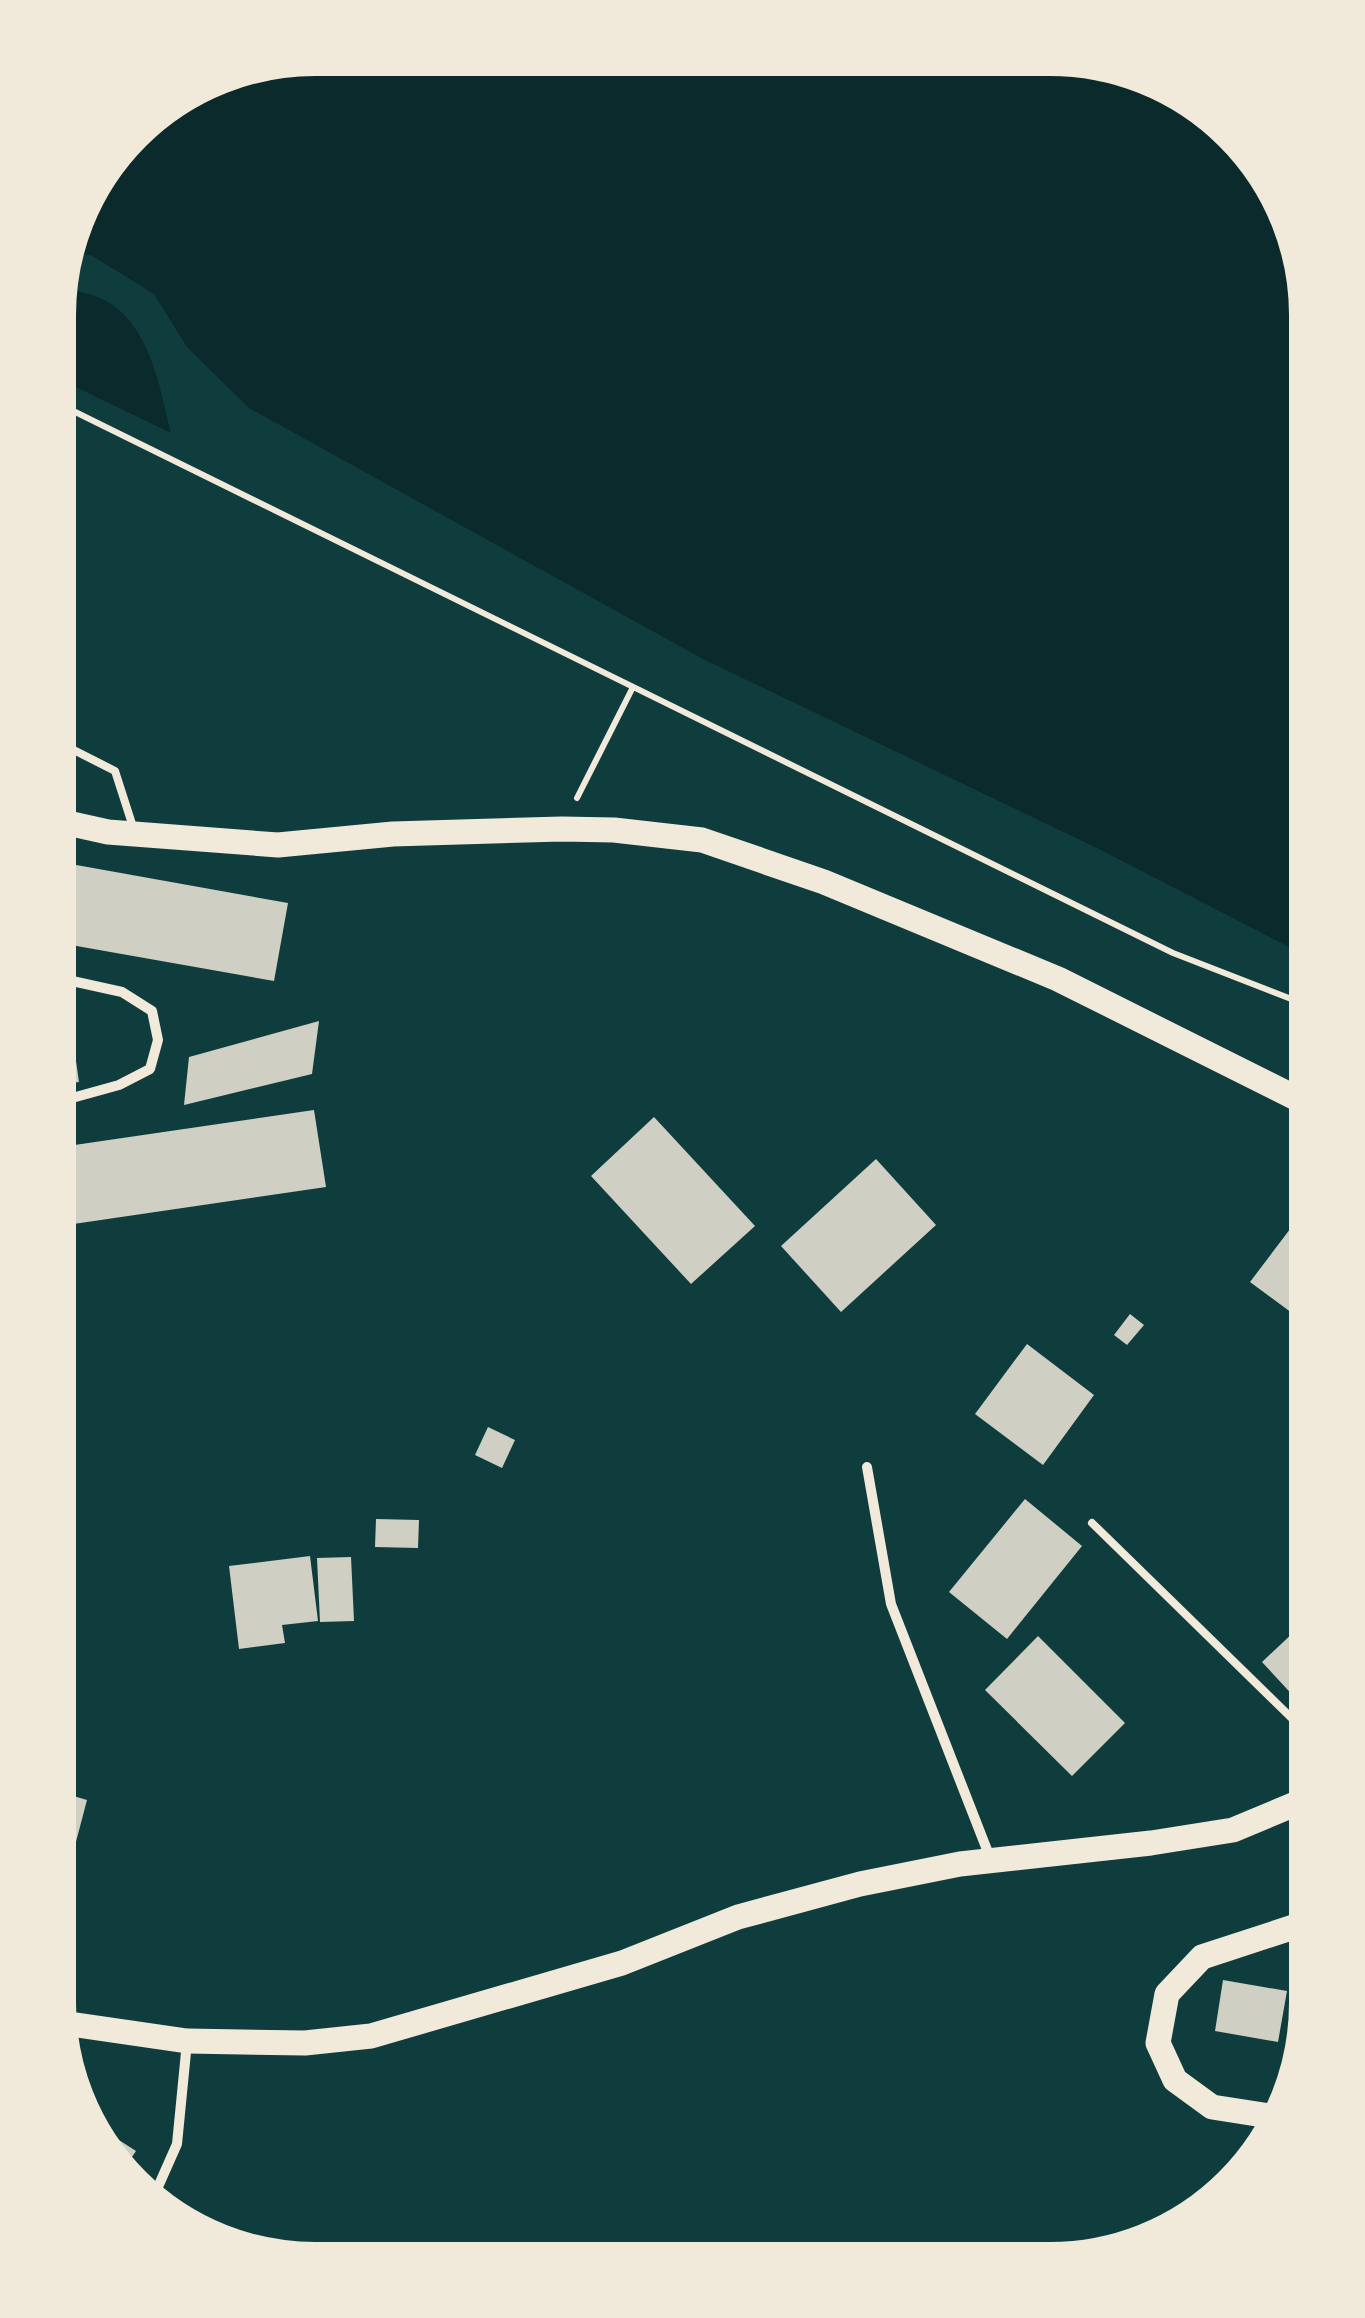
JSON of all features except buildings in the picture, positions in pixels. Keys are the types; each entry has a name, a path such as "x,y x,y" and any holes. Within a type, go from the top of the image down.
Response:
{"main road":[{"path":"70,824 108,832 278,845 392,834 562,829 614,830 702,840 824,882 1058,979 1295,1097"},
{"path":"72,2024 187,2041 305,2043 371,2036 622,1963 738,1917 860,1884 991,1860 1233,1830 1294,1804"},
{"path":"1267,2116 1212,2107 1174,2080 1158,2043 1167,1994 1202,1957 1294,1927"}],"street":[{"path":"70,981 122,992 152,1010 158,1040 150,1069 119,1086 70,1099"},
{"path":"867,1467 891,1604 991,1860"},
{"path":"157,2189 177,2144 187,2041"}],"lane":[{"path":"70,748 115,771 136,834"},
{"path":"1092,1522 1294,1720"}],"path":[{"path":"70,410 1174,953 1295,1000"},
{"path":"562,829 633,687"}],"water":[{"path":"1050,70 1113,78 1172,103 1223,142 1244,166 1276,221 1290,267 1295,315 1295,950 1099,849 703,659 249,408 187,347 154,294 91,255 78,254 95,207 111,179 153,131 179,111 221,89 283,72"},
{"path":"72,289 100,298 130,321 150,356 171,433 70,384"}]}
